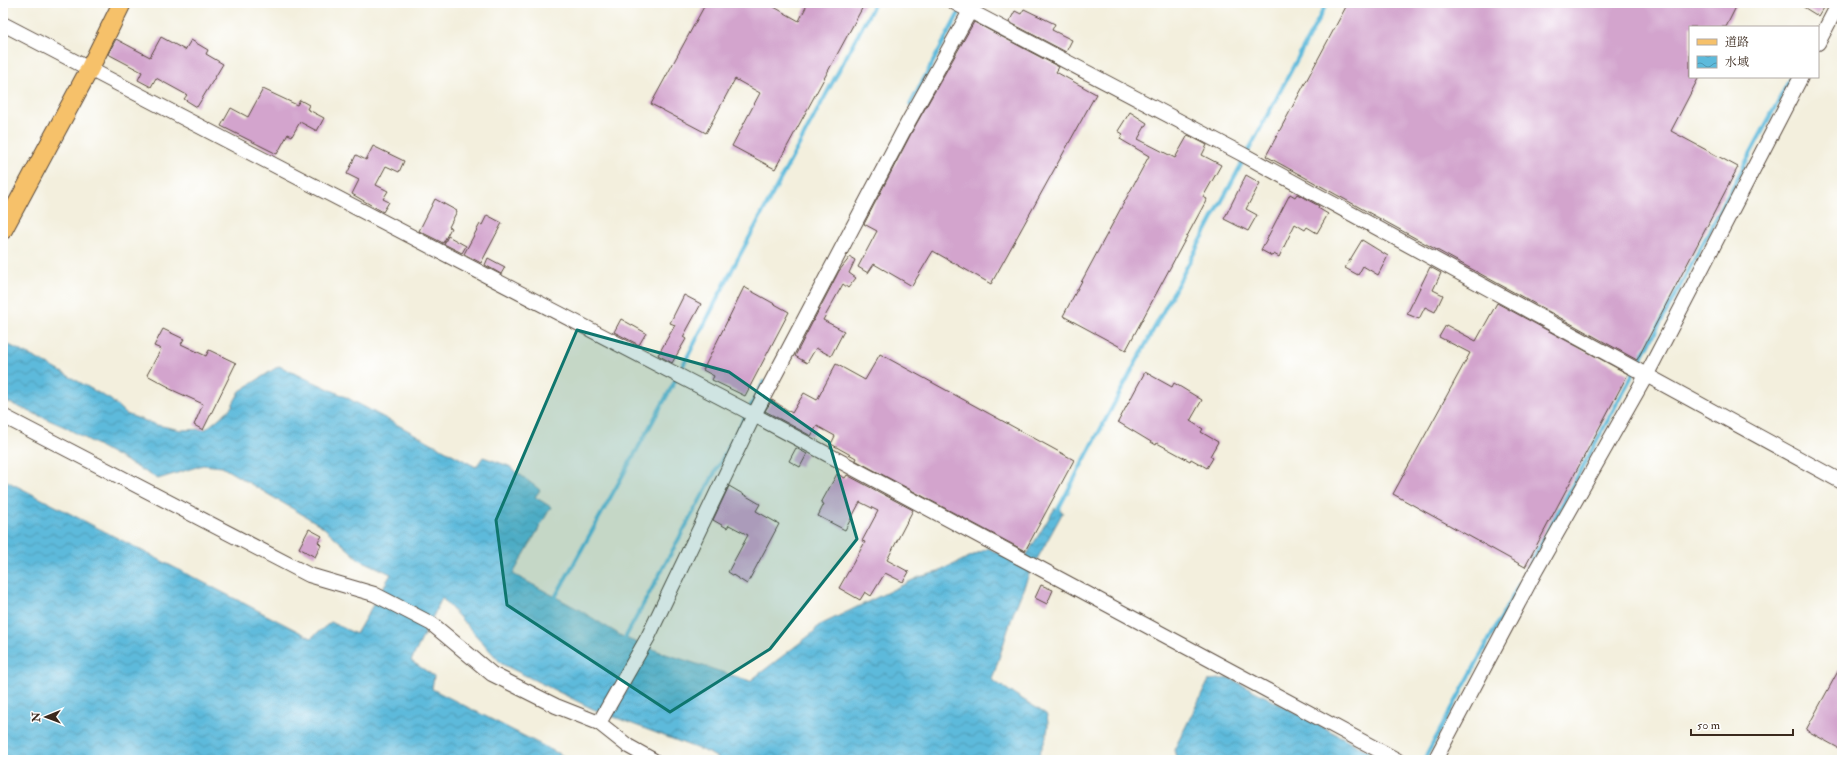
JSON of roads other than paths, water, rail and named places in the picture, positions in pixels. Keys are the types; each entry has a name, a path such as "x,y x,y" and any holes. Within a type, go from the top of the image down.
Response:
{"main road":[{"path":"3,230 89,70 122,3"}],"street":[{"path":"1819,41 1839,3"},
{"path":"599,723 648,637 754,415 904,131 965,6 1247,157 1842,482"},
{"path":"3,24 741,408 1397,760"},
{"path":"1435,760 1536,570 1639,371 1799,78"},
{"path":"3,416 309,575 374,594 432,624 492,674 556,706 599,723 628,746 654,760"}],"water":[{"path":"3,342 49,365 111,400 126,414 157,425 181,430 206,429 230,409 240,391 279,366 342,395 476,467 483,457 509,466 540,490 535,497 551,507 513,574 578,609 625,638 663,653 750,681 814,632 818,626 919,577 938,572 988,548 1021,564 1055,508 1063,512 1030,572 1013,614 992,680 1046,714 1048,726 1044,743 1036,760 721,760 709,753 593,709 502,664 442,598 411,661 434,676 432,689 571,760 3,760 3,479 311,638 331,622 356,634 391,574 359,559 322,526 222,467 203,465 158,479 65,427 3,400"},
{"path":"1230,678 1385,760 1174,760 1176,757 1174,750 1209,680"}],"waterway":[{"path":"553,601 674,383 734,266 875,3"},
{"path":"1056,513 1327,3"},
{"path":"910,105 961,9"},
{"path":"1424,760 1662,320 1790,78"},
{"path":"625,638 764,382"}]}
